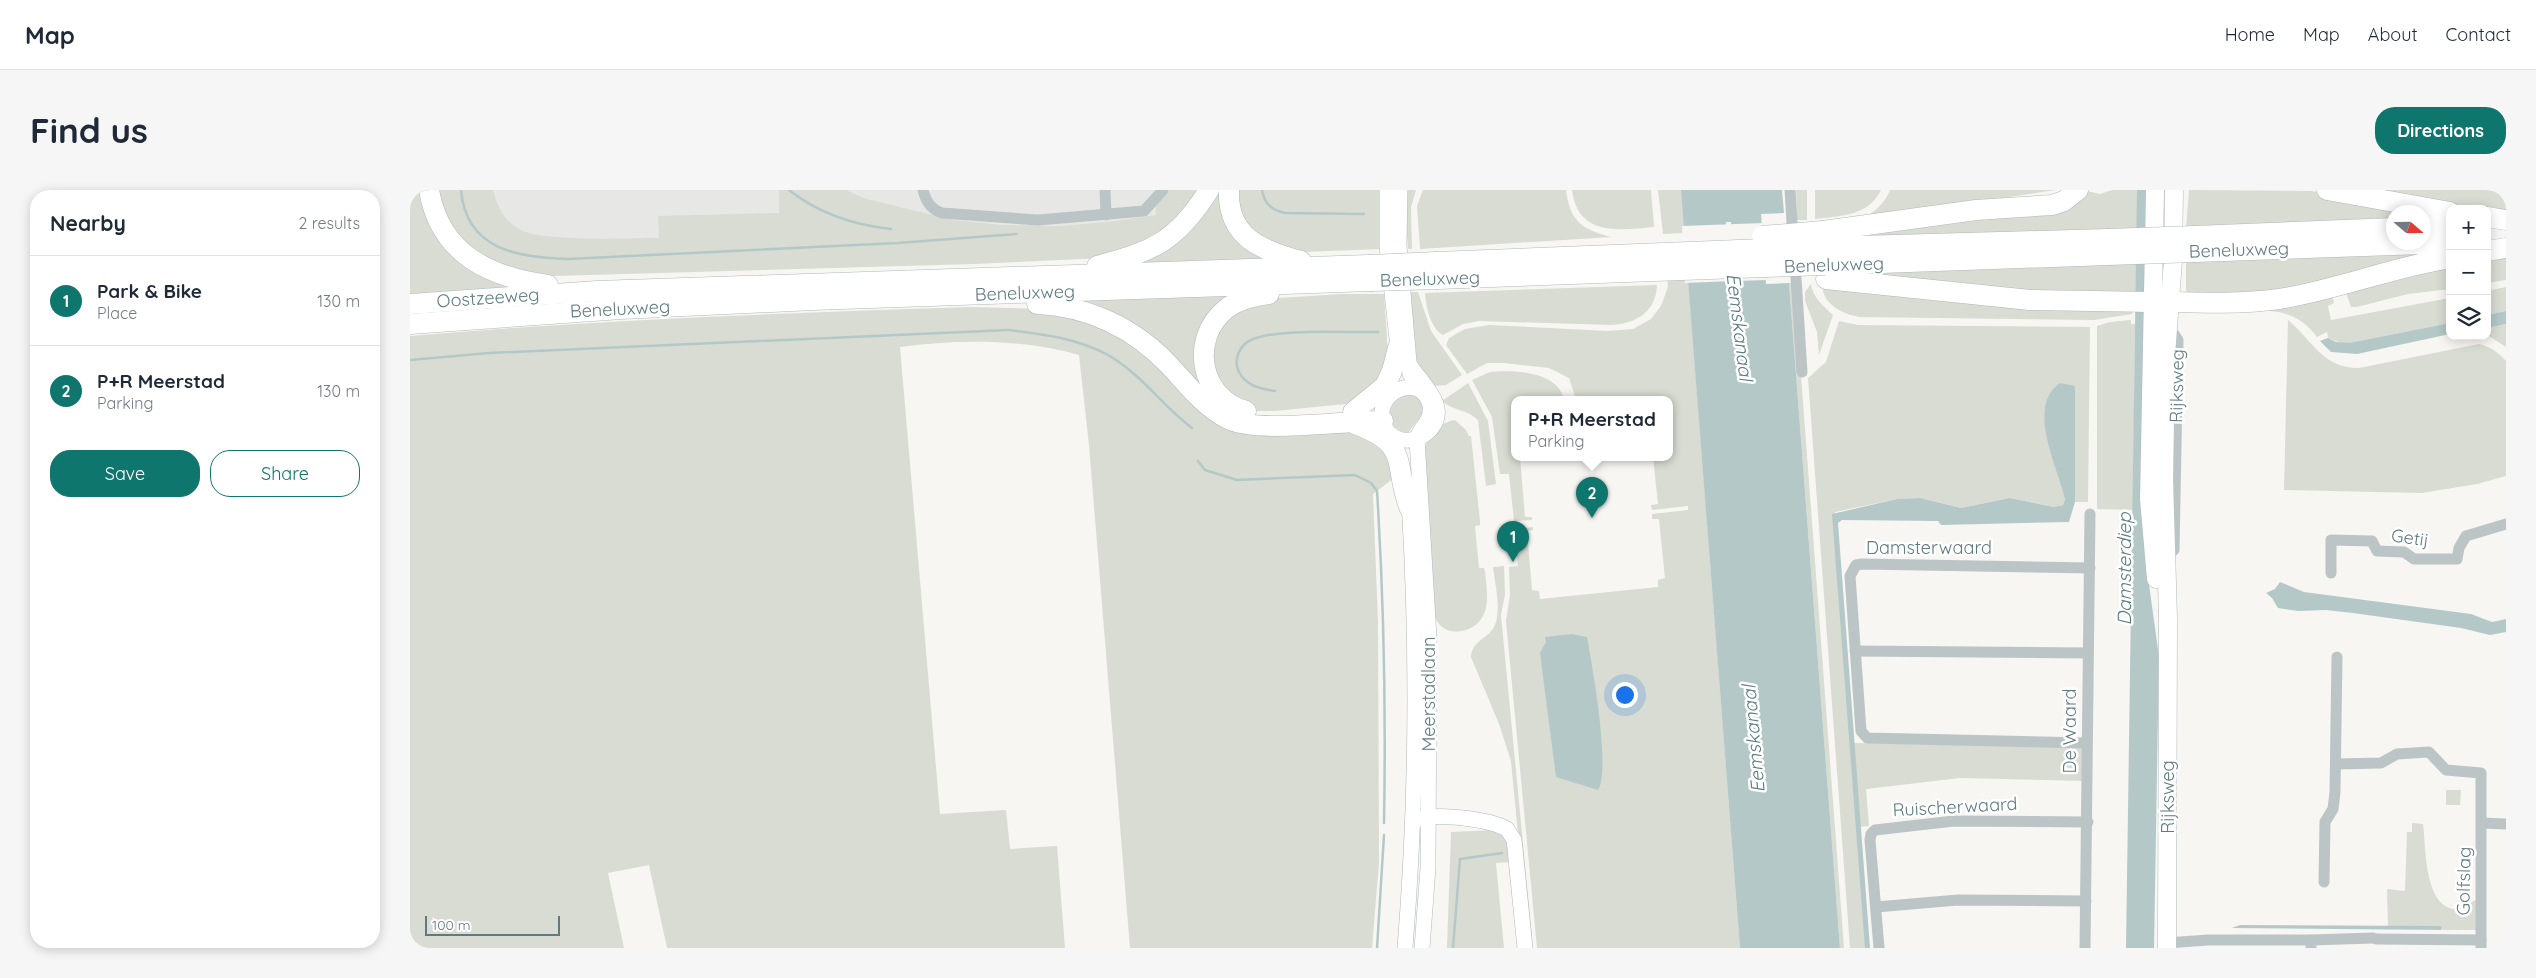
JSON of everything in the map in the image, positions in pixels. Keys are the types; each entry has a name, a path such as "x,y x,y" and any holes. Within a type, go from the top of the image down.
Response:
{"highway":[{"path":"429,190 436,214 446,234 461,252 482,267 511,279 597,291"},
{"path":"1061,275 1136,256 1162,244 1183,226 1209,190"},
{"path":"1230,190 1232,215 1241,231 1253,244 1269,252 1323,266"},
{"path":"1825,255 1998,209 2019,201 2058,195 2066,190"},
{"path":"1998,209 2052,205 2064,201 2078,190"},
{"path":"2326,190 2446,211"},
{"path":"2491,218 2506,222"},
{"path":"2491,224 2506,222"},
{"path":"2431,227 2446,226"},
{"name":"Beneluxweg","path":"2195,244 2386,229"},
{"name":"Beneluxweg","path":"1649,263 1694,252 1732,239 1825,255 2195,244 2446,243"},
{"path":"2491,242 2506,241"},
{"path":"2491,250 2506,248"},
{"path":"1825,255 2030,300 2150,302 2237,302 2280,298 2446,259"},
{"name":"Beneluxweg","path":"597,291 1323,266 1370,273 1649,263 1757,267 1780,275 1825,255"},
{"name":"Beneluxweg","path":"410,324 620,308 1343,282 1370,273"},
{"path":"1343,282 1263,295 1237,302 1226,309 1213,324 1204,344 1203,358 1211,384 1230,405 1241,410 1276,416 1352,417 1368,428 1393,447 1400,463 1405,498 1410,509"},
{"name":"Oostzeeweg","path":"410,304 597,291"},
{"path":"963,296 1058,305 1090,313 1118,325 1148,346 1194,393 1228,419 1244,424 1261,426 1383,414"},
{"path":"1352,417 1385,386 1392,371 1403,356"}],"main road":[{"path":"1388,190 1387,246 1403,356 1412,386"},
{"path":"1400,190 1399,245 1403,356 1412,386"},
{"name":"Rijksweg","path":"2155,190 2150,302 2159,334 2149,499 2160,560 2167,646 2172,944"},
{"name":"Rijksweg","path":"2150,302 2173,260 2174,190"},
{"path":"1412,386 1433,396 1438,412 1433,429 1410,440 1387,430 1383,414 1390,395 1412,386"},
{"name":"Meerstadlaan","path":"1405,948 1416,716 1416,637 1406,450 1410,440"},
{"name":"Meerstadlaan","path":"1410,440 1430,637 1428,822 1422,948"},
{"path":"1412,821 1428,822 1467,819 1507,828 1514,840 1525,948"}],"street":[{"path":"923,190 934,210 960,216 1038,220 1144,211 1163,190"},
{"path":"1105,190 1106,215"},
{"path":"1790,190 1802,372"},
{"name":"Rijksweg","path":"2159,334 2174,334 2178,340 2174,548 2170,560 2160,560"},
{"name":"De Waard","path":"2086,948 2090,514"},
{"name":"Getij","path":"2331,573 2331,540 2372,541 2377,551 2404,552 2414,559 2457,559 2459,548 2466,536 2506,524"},
{"name":"Damsterwaard","path":"2088,743 1867,738 1861,731 1850,576 1856,566 2090,568"},
{"path":"1856,651 2088,653"},
{"path":"2324,882 2325,822 2333,809 2336,764 2336,657"},
{"name":"Golfslag","path":"2172,944 2208,940 2311,944 2375,939 2481,944 2481,772 2446,770 2429,752 2397,754 2381,763 2336,764"},
{"name":"Ruischerwaard","path":"1879,948 1870,840 1871,834 1875,830 1954,821 2088,822"},
{"name":"Golfslag","path":"2482,823 2506,824"},
{"path":"1876,907 1958,900 2086,901"}],"shaded area":[{"path":"410,190 422,190 468,268 491,281 511,287 410,296"},
{"path":"436,190 493,190 499,208 510,223 521,230 533,234 567,238 608,239 659,238 658,216 779,213 779,190 846,190 863,198 953,220 1002,225 1061,226 1156,215 1156,206 1169,190 1203,190 1169,232 1105,258 975,264 554,276 526,274 484,259 454,234"},
{"path":"483,190 1197,190 1139,245 518,238"},
{"path":"1215,190 1227,190 1228,209 1285,259 1125,263"},
{"path":"1236,190 1380,190 1380,249 1303,252 1277,249 1243,224"},
{"path":"1406,190 1416,190 1411,207 1412,249 1408,249 1405,209"},
{"path":"1423,190 1566,190 1574,217 1592,231 1611,237 1420,249 1417,206"},
{"path":"1572,190 1651,190 1654,227 1614,229 1591,223 1582,216 1576,205"},
{"path":"1658,190 1681,190 1685,233 1663,234"},
{"path":"1796,190 1807,190 1807,220 1797,220"},
{"path":"1815,190 1881,190 1876,199 1861,210 1844,215 1815,219"},
{"path":"1890,190 2055,190 1861,220 1878,208"},
{"path":"2112,190 2137,190 2137,230 1831,237 2087,191 2100,194"},
{"path":"2189,190 2312,191 2387,205 2386,220 2186,228"},
{"path":"2341,190 2506,190 2506,212 2491,210 2491,205 2446,205 2446,208"},
{"path":"2446,249 2261,298 2187,293 2186,289 2186,259"},
{"path":"1686,250 1740,948 1537,948 1506,621 1510,595 1509,567 1518,566 1514,529 1533,527 1533,530 1527,531 1532,590 1539,591 1540,599 1658,587 1658,580 1665,578 1659,519 1652,519 1652,514 1688,510 1688,506 1652,510 1651,505 1658,504 1653,461 1673,461 1673,396 1575,396 1569,378 1549,368 1504,363 1487,363 1467,374 1446,345 1449,338 1465,329 1489,325 1608,331 1633,329 1651,319 1661,306 1668,287 1665,252"},
{"path":"2506,256 2506,280 2491,282 2491,258"},
{"path":"2136,261 2136,298 2075,297 1831,272"},
{"path":"2446,265 2446,289 2408,294 2357,307 2351,307 2346,293"},
{"path":"1794,282 1844,948 1840,948 1789,283"},
{"path":"1811,284 1816,298 1833,315 1819,355 1817,332 1805,301 1805,292"},
{"path":"1657,285 1656,295 1648,310 1636,319 1628,322 1610,325 1479,321 1463,324 1443,335 1432,322 1425,293"},
{"path":"1822,285 2132,311 2132,314 2094,320 1859,317 1847,314 1830,303 1823,292"},
{"path":"2506,287 2506,311 2491,314 2491,290"},
{"path":"1256,291 1222,307 1207,324 1202,334 1199,356 1200,368 1214,396 1227,407 1244,414 1262,418 1281,420 1355,415 1363,417 1266,421 1237,416 1206,398 1152,343 1123,324 1075,306 1041,300"},
{"path":"1409,292 1418,292 1431,331 1462,375 1446,385 1434,386 1417,363"},
{"path":"2331,292 2334,303 2328,306 2331,320 2446,299 2446,324 2344,344 2328,338 2327,332 2317,337 2304,323 2290,315 2274,311 2256,310"},
{"path":"1342,294 1384,294 1389,367 1356,403 1275,411 1255,411 1222,390 1210,353 1222,321 1251,304 1279,298"},
{"path":"969,307 1042,309 1075,314 1135,342 1207,410 1343,430 1384,445 1398,475 1373,494 1378,622 1379,863 1372,948 1130,948 1089,445 1079,355 1013,343 967,342 900,347 940,814 1006,810 1010,849 1057,846 1065,948 667,948 649,865 608,873 624,948 410,948 410,336 689,318"},
{"path":"2131,320 2131,324 2135,324 2133,510 2097,509 2097,326 2110,322"},
{"path":"2288,320 2327,359 2346,367 2359,368 2479,344 2497,352 2506,361 2506,476 2477,484 2422,493 2284,490"},
{"path":"1839,321 1858,325 2090,327 2088,502 2075,502 2075,387 2046,406 2047,431 2065,501 2063,505 2054,507 2010,498 1961,508 1920,498 1897,499 1835,512 1851,743 2085,746 2084,781 1960,778 1866,789 1869,826 1858,827 1866,948 1850,948 1808,378 1826,362"},
{"path":"2506,324 2506,347 2491,338 2491,327"},
{"path":"1490,372 1523,372 1534,374 1553,383 1563,396 1511,396 1511,461 1520,461 1525,517 1532,517 1532,520 1514,521 1509,474 1500,474 1492,417 1472,380"},
{"path":"1468,383 1488,421 1496,484 1486,486 1478,420 1474,416 1451,407 1442,401"},
{"path":"1409,394 1419,398 1423,402 1424,408 1409,433 1394,427 1389,415 1394,403"},
{"path":"1455,420 1471,436 1480,521 1480,525 1475,526 1479,568 1484,568 1485,571 1487,594 1485,611 1479,622 1473,627 1459,632 1445,629 1435,617 1425,448 1429,438 1436,429 1445,423"},
{"path":"1504,566 1505,594 1501,615 1533,948 1529,948 1511,761 1499,724 1471,657 1477,643 1488,635 1494,627 1498,613 1493,567"},
{"path":"2446,790 2461,790 2460,805 2446,805"},
{"path":"2412,823 2423,824 2428,874 2437,897 2444,905 2454,909 2479,899 2479,930 2442,930 2441,926 2388,927 2387,889 2405,891 2407,832 2412,832"},
{"path":"1495,830 1506,840 1510,856 1510,862 1496,863 1504,948 1447,948 1451,832"}],"water":[{"name":"Eemskanaal","path":"1681,190 1782,190 1784,213 1761,214 1766,284 1789,283 1840,948 1740,948","holes":["1726,222 1731,222 1735,285 1730,285"]},
{"path":"2137,190 2146,190 2144,325 2148,577 2159,657 2154,948 2126,948"},
{"path":"2506,311 2506,324 2491,327 2491,314"},
{"path":"2446,324 2446,335 2357,354 2331,352 2320,341 2328,338 2336,342 2349,343"},
{"path":"2060,383 2075,386 2075,502 2069,522 1941,525 1938,521 1842,520 1838,523 1870,948 1865,948 1832,514 1897,499 1920,498 1961,508 2010,498 2054,507 2063,505 2065,500 2047,439 2045,422 2045,407 2050,394"},
{"path":"2280,582 2304,592 2471,614 2492,622 2506,619 2506,632 2490,635 2461,628 2353,613 2326,610 2298,611 2278,608 2272,598 2266,593 2275,589"},
{"path":"1572,634 1587,637 1593,669 1602,740 1601,779 1598,790 1556,777 1540,653 1546,642 1545,637"},
{"path":"2240,925 2442,927 2441,930 2232,928"}],"pier":[{"path":"1764,223 1768,280 1733,281 1729,225 1732,281 1685,283 1682,226"}],"waterway":[{"path":"461,190 465,210 473,226 484,238 498,247 514,252 550,258 568,259 898,243 1017,234"},
{"path":"789,190 812,205 837,217 891,229"},
{"path":"1262,190 1269,206 1285,213 1364,214"},
{"path":"410,360 489,353 1008,330 1046,335 1072,341 1084,344 1108,355 1131,371 1192,428"},
{"path":"1275,391 1250,384 1239,372 1237,368 1238,354 1247,342 1263,336 1295,332 1378,332"},
{"path":"1198,461 1205,470 1237,480 1355,475 1371,483 1377,491 1384,657 1384,823"},
{"path":"1377,948 1384,835"},
{"path":"1453,948 1460,859 1502,853"}],"place":[{"name":"P+R Meerstad","path":"1592,518"},
{"name":"Park & Bike","path":"1513,562"}],"water label":[{"name":"Damsterdiep","path":"2124,569"}]}
